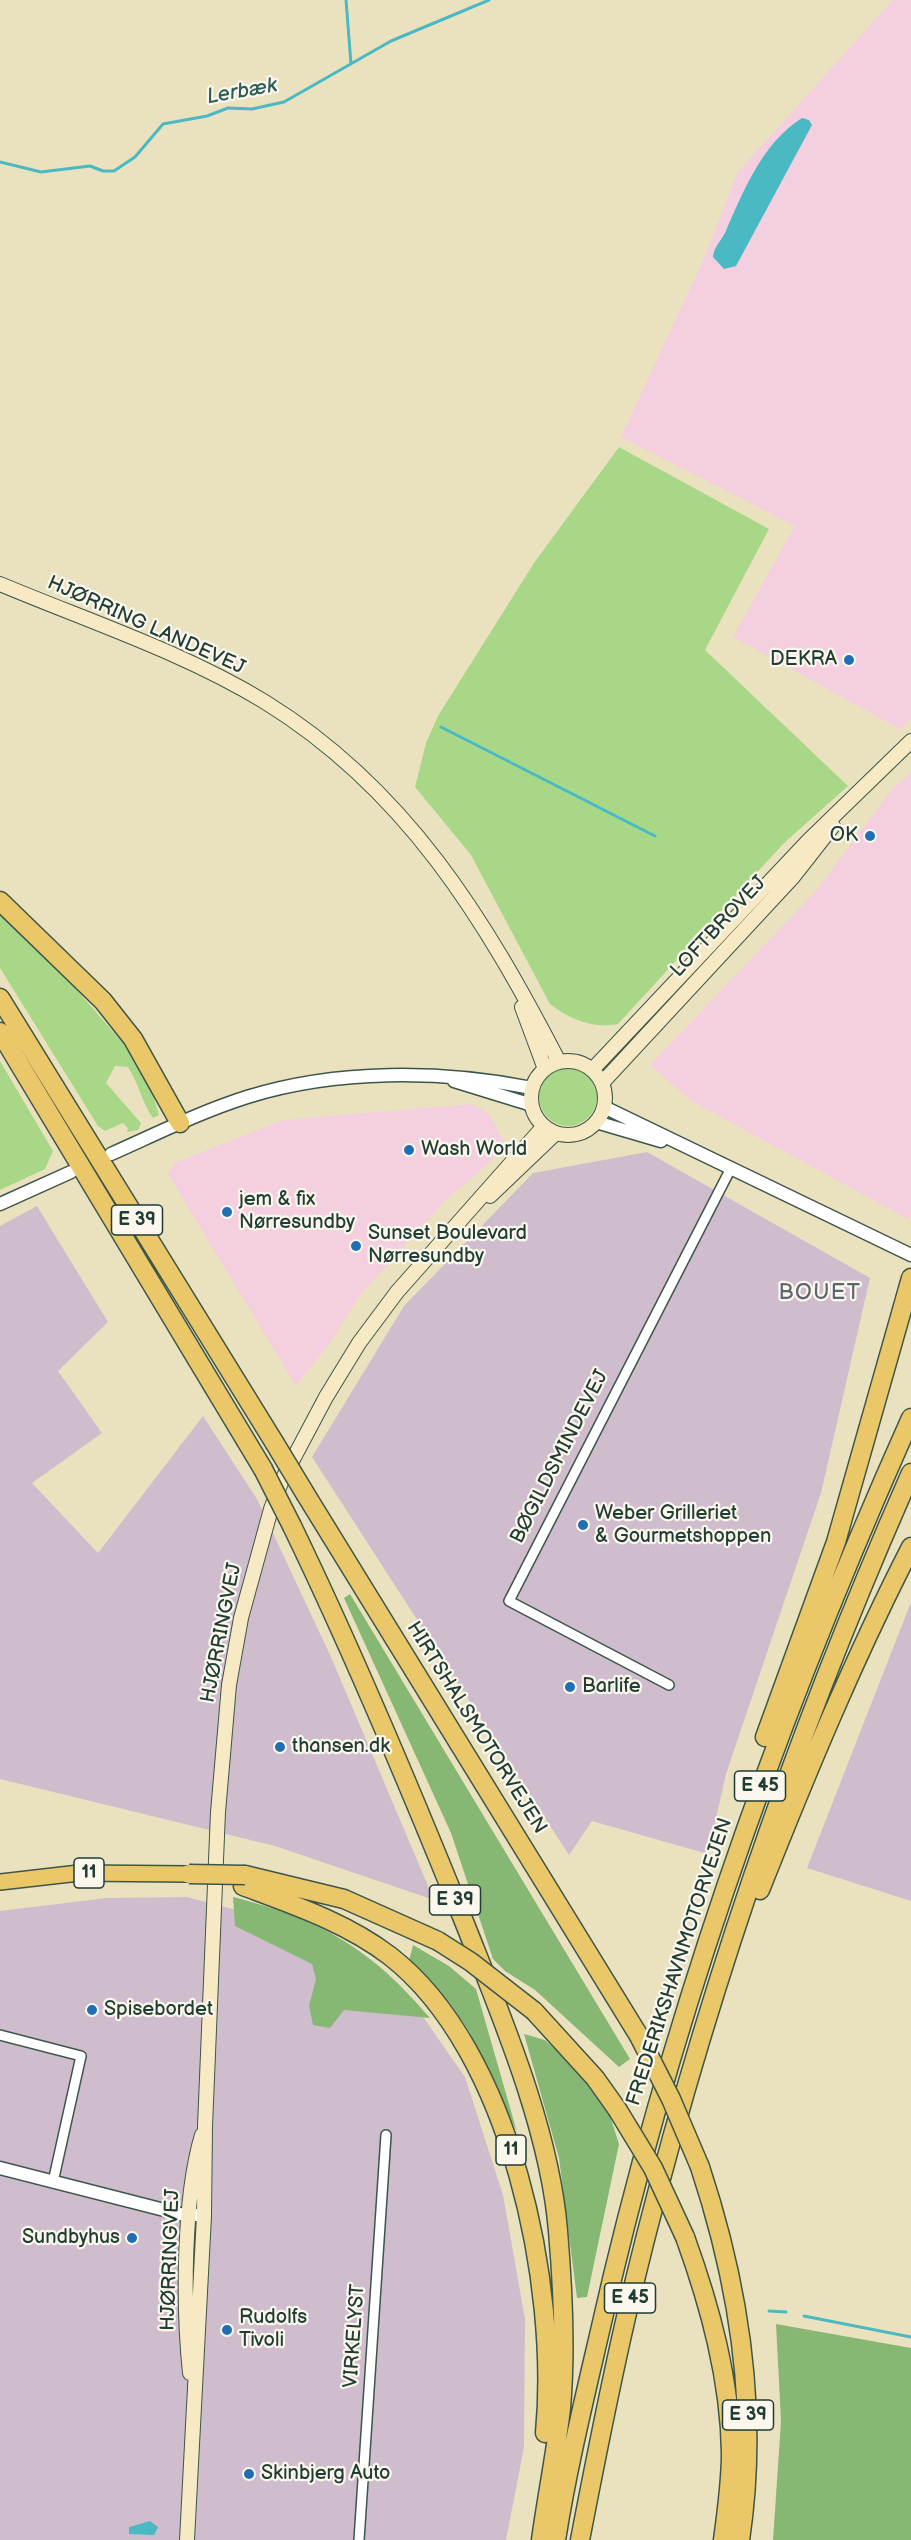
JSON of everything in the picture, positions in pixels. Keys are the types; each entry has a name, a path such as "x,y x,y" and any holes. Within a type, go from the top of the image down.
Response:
{"highway":[{"path":"0,902 104,1001 133,1038 180,1124"},
{"name":"HIRTSHALSMOTORVEJEN","path":"0,998 639,2036 671,2099 700,2167 716,2216 746,2369 749,2432 745,2505 740,2540"},
{"name":"E 39","path":"0,1032 263,1469 292,1526 336,1617 444,1872 512,2042 546,2160 558,2229 563,2361 561,2408 541,2540"},
{"path":"680,2027 719,1873 764,1739 836,1542 911,1278"},
{"name":"FREDERIKSHAVNMOTORVEJEN","path":"556,2540 617,2257 634,2188 680,2027 729,1875 780,1732 852,1550 911,1418"},
{"name":"E 45","path":"580,2540 631,2294 694,2060 769,1827 863,1581 911,1473"},
{"path":"694,2060 826,1729 876,1614 911,1547"},
{"name":"11","path":"184,1873 344,1899 438,1941 471,1962 534,2011 595,2078 617,2109 652,2168 685,2237 706,2302 727,2395 731,2453 723,2540"},
{"name":"11","path":"244,1881 332,1921 391,1957 421,1986 451,2024 476,2069 514,2157 530,2216 544,2293 549,2370 548,2406 532,2540"}],"main road":[{"name":"HJØRRING LANDEVEJ","path":"0,584 187,662 265,702 328,746 378,790 429,847 469,902 559,1062"},
{"name":"LOFTBROVEJ","path":"592,1070 808,841 911,741"},
{"name":"LOFTBROVEJ","path":"602,1083 788,882 860,793"},
{"name":"HJØRRING LANDEVEJ","path":"510,974 546,1069"},
{"path":"559,1062 577,1062 592,1070 602,1083 604,1107 596,1122 578,1134 550,1130 532,1105 532,1088 546,1069 559,1062"},
{"name":"HJØRRINGVEJ","path":"187,2540 193,2396 198,2353 197,2216 205,2126 218,1812 226,1713 234,1654 253,1571 282,1480 326,1397 359,1343 397,1292 444,1238 550,1130"},
{"name":"11","path":"0,1882 79,1873 184,1873"}],"street":[{"path":"111,1154 249,1097 308,1082 375,1076 444,1078 459,1076 532,1088"},
{"path":"444,1078 532,1105"},
{"path":"604,1107 730,1170 911,1255"},
{"path":"596,1122 683,1147"},
{"name":"BØGILDSMINDEVEJ","path":"669,1686 509,1601 730,1170"},
{"path":"0,1204 71,1172"},
{"path":"0,2035 81,2056 52,2182"},
{"name":"VIRKELYST","path":"359,2540 386,2135"},
{"path":"0,2168 197,2216"}],"shaded area":[{"path":"893,0 911,0 911,720 900,729 733,637 795,526 621,437 702,263 738,172"},
{"path":"911,773 911,1215 908,1219 690,1100 650,1065 815,892 893,788"},
{"path":"472,1104 488,1113 507,1147 445,1201 361,1294 329,1344 296,1386 168,1174 175,1163 283,1120"},
{"path":"647,1152 870,1278 821,1493 726,1774 708,1854 592,1821 569,1855 312,1457 404,1306 533,1173"},
{"path":"37,1206 108,1322 58,1371 102,1433 32,1483 98,1553 203,1416 257,1499 331,1657 434,1900 275,1846 0,1779 0,1226"},
{"path":"911,1602 911,1901 807,1868"},
{"path":"187,1897 256,1915 419,2011 465,2077 503,2195 525,2319 524,2447 506,2540 0,2540 0,1911 106,1898"}],"green space":[{"path":"619,447 769,529 705,650 848,786 784,843 618,1024 600,1025 573,1018 550,1004 471,855 415,787 426,743 438,716 534,563"},
{"path":"0,912 68,980 123,1043 147,1076 159,1115 153,1118 128,1067 115,1066 106,1083 141,1123 138,1130 127,1132 128,1128 123,1123 105,1131 98,1126 0,968"},
{"path":"0,1061 53,1151 45,1169 0,1190"},
{"path":"568,1068 579,1070 592,1081 597,1097 595,1108 584,1121 568,1126 557,1124 544,1113 539,1097 541,1086 552,1073"},
{"path":"350,1594 630,2059 619,2067 535,1990 505,1971 493,1959 451,1833 344,1598"},
{"path":"233,1897 292,1915 342,1940 387,1973 430,2018 344,2010 330,2028 313,2025 309,2006 316,1979 312,1964 235,1926"},
{"path":"413,1945 449,1966 476,1989 517,2132 469,2031 449,2002 409,1961"},
{"path":"524,2034 545,2040 577,2070 610,2116 619,2144 587,2297 577,2298 559,2158"},
{"path":"776,2324 911,2348 911,2540 773,2540 781,2421"}],"water":[{"path":"802,118 809,120 812,125 736,266 724,269 713,257 714,253 747,185 776,141"},
{"path":"150,2521 158,2527 154,2535 129,2534 129,2527"}],"waterway":[{"path":"346,0 351,64"},
{"name":"Lerbæk","path":"0,162 41,172 90,166 103,171 114,171 135,157 163,124 207,116 228,108 252,109 284,102 391,41 489,0"},
{"path":"441,727 655,836"},
{"path":"769,2311 786,2312"},
{"path":"804,2316 911,2337"}],"place":[{"name":"DEKRA","path":"849,660"},
{"name":"OK","path":"870,836"},
{"name":"Wash World","path":"409,1150"},
{"name":"jem & fix Nørresundby","path":"227,1212"},
{"name":"Sunset Boulevard Nørresundby","path":"356,1246"},
{"name":"Weber Grilleriet & Gourmetshoppen","path":"583,1525"},
{"name":"Barlife","path":"570,1687"},
{"name":"thansen.dk","path":"280,1747"},
{"name":"Spisebordet","path":"92,2010"},
{"name":"Sundbyhus","path":"132,2238"},
{"name":"Rudolfs Tivoli","path":"227,2330"},
{"name":"Skinbjerg Auto","path":"249,2474"}],"district":[{"name":"BOUET","path":"820,1293"}]}
